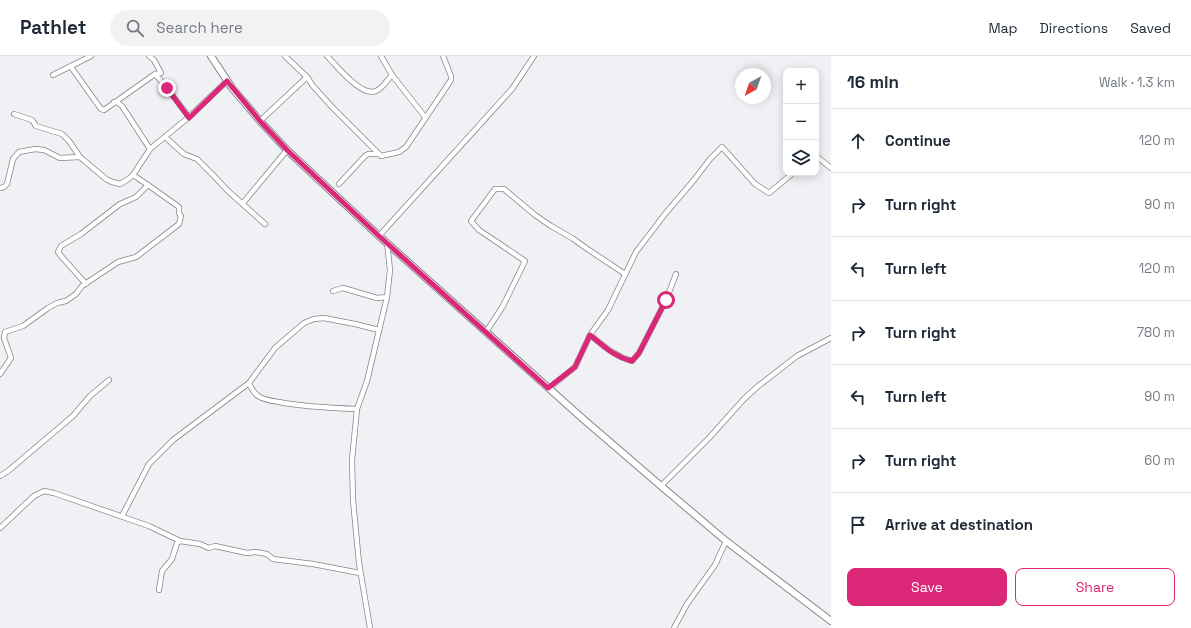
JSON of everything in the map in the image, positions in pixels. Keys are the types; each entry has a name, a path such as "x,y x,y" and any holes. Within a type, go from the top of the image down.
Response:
{"main road":[{"path":"211,56 227,81 260,121 287,150 379,236 548,388 661,486 726,541 831,621"}],"street":[{"path":"53,75 91,56"},
{"path":"71,67 101,109 104,110 155,74 161,73 154,60 149,56"},
{"path":"285,56 307,77 333,108 379,154"},
{"path":"326,56 352,81 362,89 369,92 374,92 380,89 392,75"},
{"path":"380,56 392,75 425,117"},
{"path":"339,184 368,154 379,154 380,156 403,150 406,147 451,80 451,76 442,56"},
{"path":"379,236 512,89 534,56"},
{"path":"155,74 189,118"},
{"path":"260,121 307,77"},
{"path":"14,114 32,120 36,126 62,134 70,140 80,157 106,179 120,184 133,175 150,150 189,118 227,81"},
{"path":"114,102 118,102 127,113 150,150"},
{"path":"165,137 184,154 197,159 216,176 228,191 265,224"},
{"path":"548,388 575,367 590,335 608,310 636,252 710,159 722,147 755,184 769,193 789,176"},
{"path":"0,188 7,184 13,158 19,152 35,149 44,150 60,158 80,157"},
{"path":"243,204 287,150"},
{"path":"819,158 831,168"},
{"path":"0,374 11,358 4,338 5,332 23,326 48,308 57,303 66,301 86,284 118,262 136,257 179,224 181,216 179,214 179,207 133,175"},
{"path":"86,284 61,256 58,252 59,249 61,246 81,234 120,204 136,197 148,185"},
{"path":"486,332 502,306 524,261 479,230 471,221 495,189 504,189 535,215 625,274"},
{"path":"370,628 360,573 353,500 352,460 357,409 367,381 387,297 390,270 387,242"},
{"path":"590,335 614,355 632,361 639,353 666,300 676,274"},
{"path":"333,291 342,288 377,298 387,297"},
{"path":"122,516 149,464 173,440 249,383 275,348 304,323 314,319 324,318 379,330"},
{"path":"661,486 757,387 797,356 831,338"},
{"path":"0,476 74,416 90,396 109,380"},
{"path":"249,383 253,391 258,396 268,400 308,406 357,409"},
{"path":"0,528 34,496 44,491 122,516 149,526 180,541 200,544 209,548 215,546 247,553 256,552 267,554 273,559 313,564 360,573"},
{"path":"160,590 162,571 172,559 176,543 180,541"},
{"path":"674,628 686,604 715,565 726,541"}],"route":[{"path":"167,88 189,118 227,81 260,121 287,150 379,236 548,388 575,367 590,335 614,355 632,361 639,353 666,300"}]}
